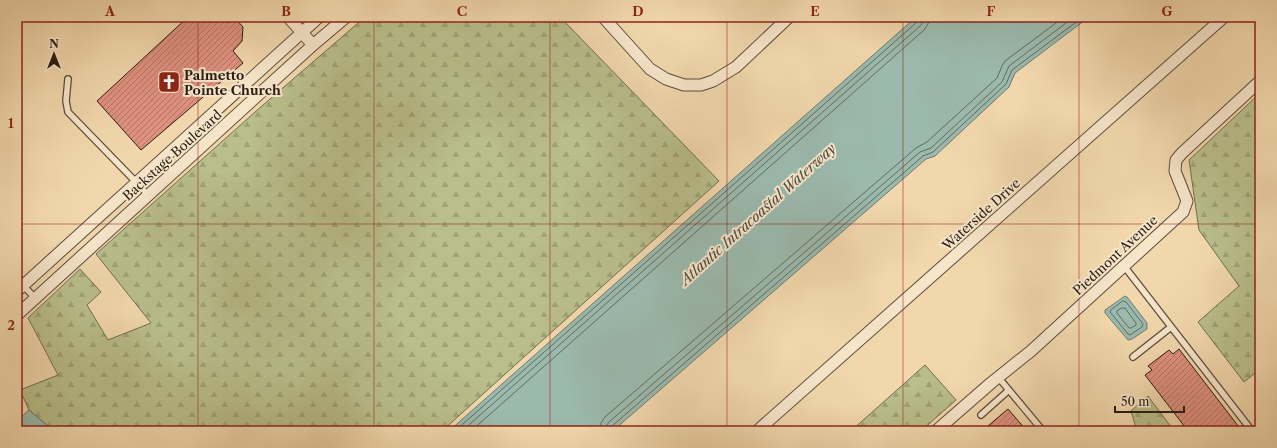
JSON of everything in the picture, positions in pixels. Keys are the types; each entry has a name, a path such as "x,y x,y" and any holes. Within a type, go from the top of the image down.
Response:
{"street":[{"path":"288,17 313,45"},
{"name":"Backstage Boulevard","path":"19,285 319,17"},
{"name":"Backstage Boulevard","path":"17,315 313,45 346,17"},
{"path":"603,17 650,69 666,79 684,85 701,85 713,81 736,67 789,17"},
{"name":"Waterside Drive","path":"757,431 1224,17"},
{"name":"Piedmont Avenue","path":"936,431 998,377 1031,351 1182,212 1187,201 1175,171 1176,160 1260,82"}],"lane":[{"path":"68,79 66,100 68,112 148,196"},
{"path":"1124,266 1252,431"},
{"path":"19,285 35,298"},
{"path":"1133,357 1171,327"},
{"path":"998,377 1043,431"},
{"path":"981,415 1009,390"}],"green space":[{"path":"365,17 560,17 719,181 442,431 54,431 29,410 20,390 58,375 28,318 80,269 101,292 87,305 108,340 151,323 96,254 255,112"},
{"path":"1260,93 1260,369 1244,382 1198,322 1239,286 1199,230 1189,160"},
{"path":"925,365 956,400 921,431 851,431"},
{"path":"1148,396 1174,431 1137,431 1131,411"}],"water":[{"name":"Atlantic Intracoastal Waterway","path":"916,17 1089,17 1015,73 1009,87 935,156 926,159 614,431 449,431"},
{"path":"1125,296 1147,323 1147,329 1128,340 1105,313 1105,310"},
{"path":"29,410 54,431 17,431 17,421"}],"building":[{"name":"Palmetto Pointe Church","path":"188,17 234,17 243,27 242,41 233,51 243,63 141,150 97,101"},
{"path":"1179,349 1242,431 1188,431 1145,375 1152,370 1148,366 1169,350 1173,354"},
{"path":"1008,409 1027,431 982,431"}],"place":[{"name":"Palmetto Pointe Church","path":"169,82"}]}
